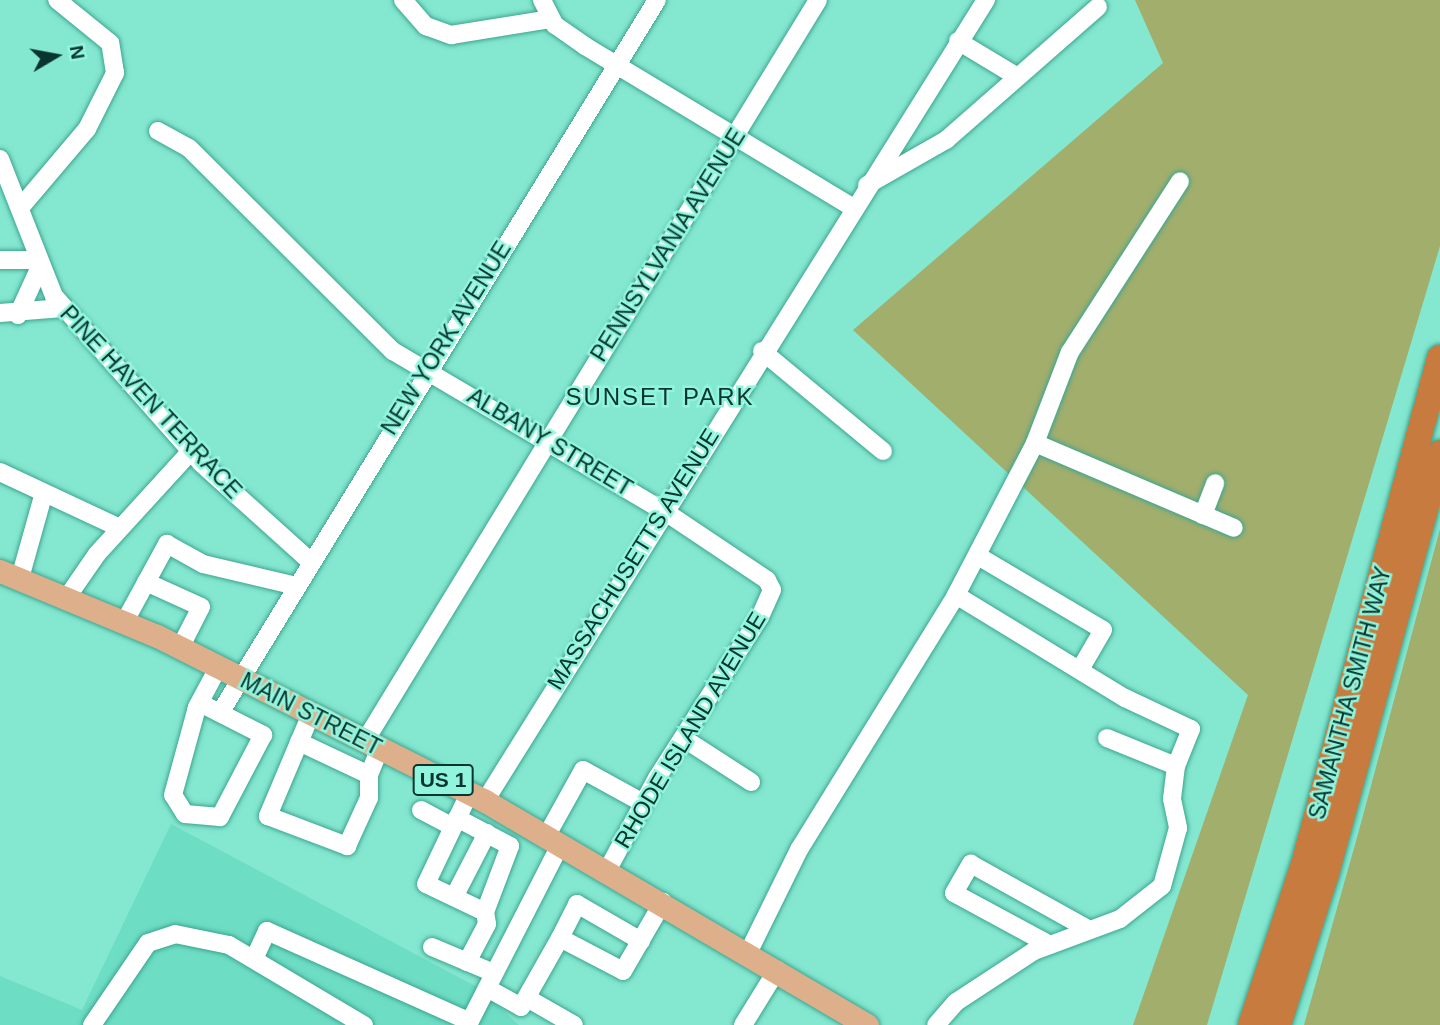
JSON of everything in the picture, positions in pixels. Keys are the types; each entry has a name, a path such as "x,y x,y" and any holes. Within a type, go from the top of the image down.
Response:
{"highway":[{"name":"SAMANTHA SMITH WAY","path":"1251,1025 1308,851 1440,358"},
{"name":"SAMANTHA SMITH WAY","path":"1278,1025 1326,874 1440,453"}],"main road":[{"name":"MAIN STREET","path":"10,574 125,621 477,797 663,902 867,1025"}],"street":[{"path":"20,208 87,129 115,73 110,43 57,0"},
{"path":"403,0 426,26 451,35 550,19"},
{"path":"542,0 550,19 616,65 852,207"},
{"name":"NEW YORK AVENUE","path":"220,713 427,369 657,0"},
{"name":"PENNSYLVANIA AVENUE","path":"299,742 268,816 347,846 369,798 372,744 546,439 818,0"},
{"name":"MASSACHUSETTS AVENUE","path":"454,897 426,884 455,822 477,797 664,511 852,207 986,0"},
{"path":"867,185 935,148 1098,7"},
{"path":"958,41 1016,76"},
{"name":"ALBANY STREET","path":"158,131 189,148 364,328 759,572 772,590"},
{"name":"PINE HAVEN TERRACE","path":"0,159 20,208 37,265 63,308 191,451 311,562"},
{"path":"748,953 800,848 978,556 1035,443 1070,352 1180,181"},
{"path":"0,260 37,265 18,315"},
{"path":"0,313 18,315 63,308"},
{"path":"762,351 883,451"},
{"path":"1035,443 1234,528"},
{"path":"68,596 120,528 191,451"},
{"path":"0,472 36,485 43,496 120,528"},
{"path":"1203,514 1215,483"},
{"path":"10,574 43,496"},
{"path":"125,621 167,544 203,564 296,586"},
{"path":"978,556 1102,631 1081,668"},
{"path":"146,582 201,607 180,648"},
{"name":"RHODE ISLAND AVENUE","path":"608,870 643,803 772,590"},
{"path":"936,1025 965,1001 1049,945 1146,904 1171,871 1178,828 1172,799 1176,766 1191,729 1125,698 1081,668 956,595"},
{"path":"199,705 263,735 229,811 211,818 185,814 173,795 199,705 218,667"},
{"path":"311,713 299,742 369,775"},
{"path":"683,738 751,782"},
{"path":"1107,738 1176,766"},
{"path":"254,959 267,931 469,1023 583,770 643,803"},
{"path":"421,810 487,833 510,846 510,855 485,912 487,924 467,962"},
{"path":"485,912 454,897 487,833"},
{"path":"1049,945 954,892 971,864 1088,929"},
{"path":"560,937 623,971 663,902"},
{"path":"432,947 467,962 521,1007 578,904 641,941"},
{"path":"93,1025 148,943 161,935 216,941 254,959 363,1025"},
{"path":"743,1025 777,970"},
{"path":"527,998 574,1025"},
{"path":"952,1025 965,1001"}],"shaded area":[{"path":"1135,0 1440,0 1440,246 1207,1025 1133,1025 1248,695 853,330 1163,63"},
{"path":"1440,529 1440,1025 1304,1025 1358,834"},
{"path":"171,824 477,987 519,1025 0,1025 0,976 82,1010"}],"district":[{"name":"SUNSET PARK","path":"660,397"}]}
